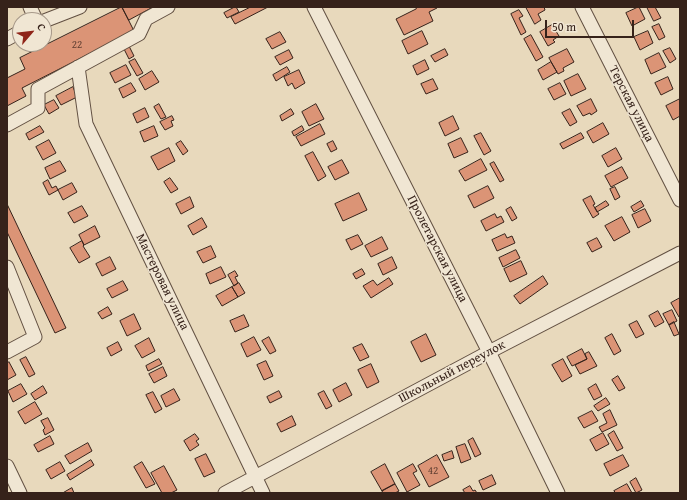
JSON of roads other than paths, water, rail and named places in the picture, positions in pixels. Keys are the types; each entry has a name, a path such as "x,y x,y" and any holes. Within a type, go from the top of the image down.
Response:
{"street":[{"path":"52,18 80,7"},
{"path":"7,126 38,108 38,89 139,34 146,19 168,7"},
{"name":"Пролетарская улица","path":"314,7 489,352 558,493"},
{"name":"Терская улица","path":"582,7 680,200"},
{"name":"Мастеровая улица","path":"78,67 86,124 263,493"},
{"name":"Школьный переулок","path":"225,493 489,352 680,253"},
{"path":"7,267 35,337 7,352"},
{"path":"7,466 20,493"}]}
